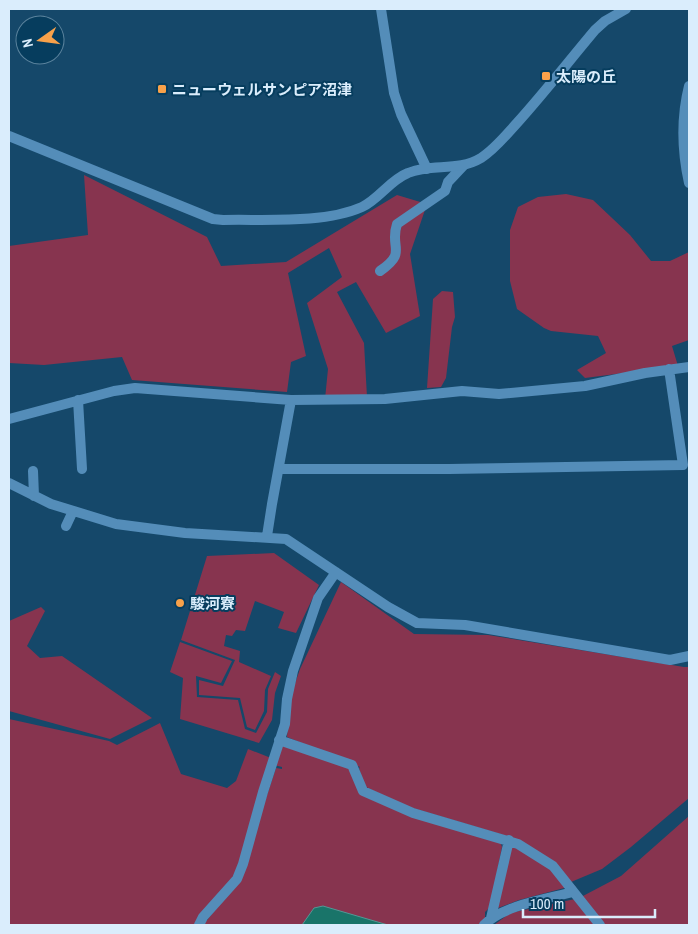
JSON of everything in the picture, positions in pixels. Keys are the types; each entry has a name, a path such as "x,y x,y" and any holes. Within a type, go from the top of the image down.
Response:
{"street":[{"path":"381,9 394,92 401,114 427,169"},
{"path":"9,136 213,219 322,218 345,213 364,206 406,174 427,169 464,165 481,158 496,146 533,105 595,30 605,21 626,9"},
{"path":"689,86 683,132 689,183"},
{"path":"380,271 395,259 397,252 394,232 397,224 445,192 448,182 464,165"},
{"path":"9,419 114,391 135,388 291,400 385,400 462,391 499,394 585,386 645,373 689,367"},
{"path":"279,469 449,469 683,465 669,369"},
{"path":"78,400 82,470"},
{"path":"268,536 291,400"},
{"path":"34,471 34,496"},
{"path":"9,483 51,504 116,524 185,533 286,538 388,607 417,624 465,625 670,660 689,656"},
{"path":"66,526 73,512"},
{"path":"199,925 203,917 237,879 250,843 285,724 287,699 293,671 318,598 336,572"},
{"path":"279,740 352,765 363,791 413,813 518,844 553,866 600,925"},
{"path":"488,922 509,840"},
{"path":"488,922 518,907 573,892"}],"shaded area":[{"path":"84,175 207,237 221,266 286,262 397,195 427,204 410,254 420,316 386,333 356,282 337,292 364,343 367,397 325,399 328,369 307,303 342,277 329,248 288,273 306,356 291,362 287,392 132,380 122,357 44,365 9,363 9,246 88,235"},
{"path":"566,194 593,200 630,235 651,261 670,261 689,252 689,340 672,346 678,366 585,378 577,370 606,353 598,336 551,331 517,309 510,281 510,230 518,207 538,197"},
{"path":"442,291 453,292 455,317 452,327 446,378 441,387 427,388 433,299"},
{"path":"274,553 319,585 296,633 278,628 284,612 255,601 245,631 236,630 232,636 226,635 224,646 240,651 239,662 271,676 265,690 264,711 255,730 247,727 240,698 199,695 199,680 223,686 235,660 181,640 207,556"},
{"path":"341,582 414,634 488,635 689,667 689,798 602,869 571,882 576,887 568,887 519,900 498,908 496,903 510,837 399,804 364,786 360,767 287,737 290,698 300,669"},
{"path":"41,607 45,611 27,646 40,658 62,656 152,718 110,739 9,711 9,621"},
{"path":"180,642 232,661 221,683 196,676 197,697 238,700 245,729 256,733 267,712 268,689 275,672 281,676 275,693 272,720 259,743 180,719 183,678 170,672"},
{"path":"9,719 109,741 117,745 160,723 181,774 227,788 236,781 248,749 271,758 239,875 200,925 9,925"},
{"path":"283,738 352,765 367,797 500,841 502,847 490,907 485,912 485,925 203,925 238,882 276,768 282,769 282,767 274,765"},
{"path":"689,816 689,925 603,925 581,897 621,876"},
{"path":"575,899 597,925 494,925 510,913"},
{"path":"323,906 388,925 302,925 314,908"}],"place":[{"name":"太陽の丘","path":"546,76"},
{"name":"ニューウェルサンピア沼津","path":"162,89"},
{"name":"駿河寮","path":"180,603"}]}
